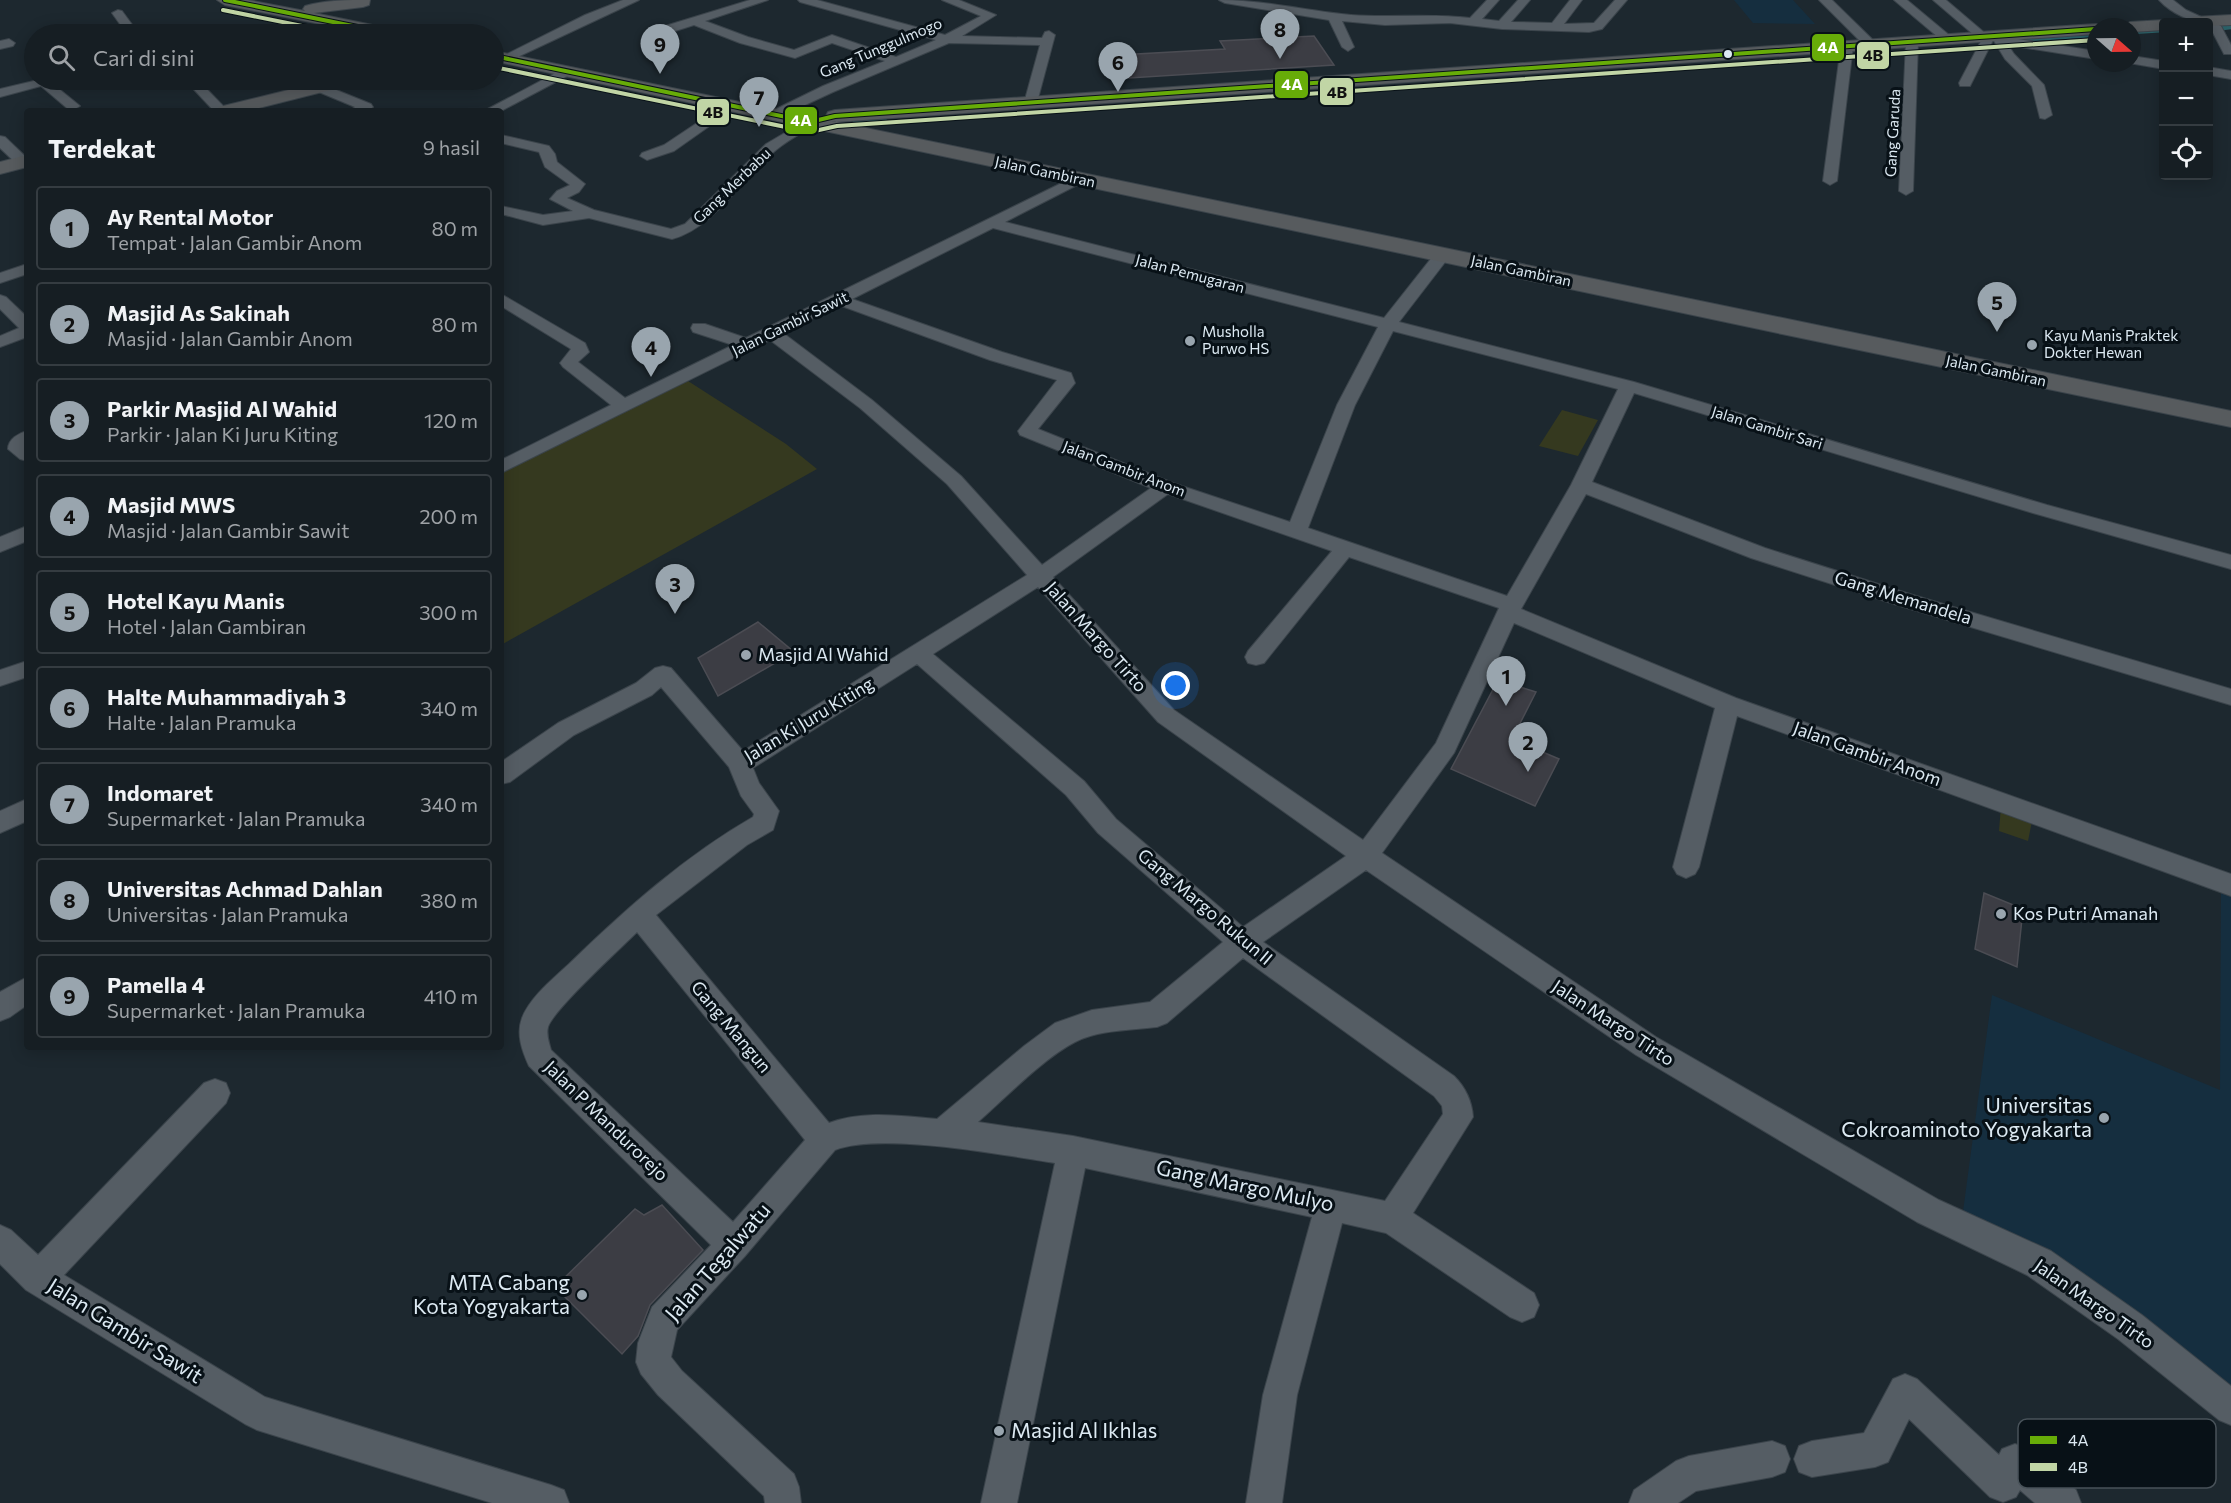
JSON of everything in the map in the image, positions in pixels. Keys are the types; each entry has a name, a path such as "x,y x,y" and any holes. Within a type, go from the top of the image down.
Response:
{"main road":[{"path":"225,0 341,24"},
{"path":"269,9 329,8 365,1"},
{"path":"320,20 365,1"},
{"path":"362,24 356,20 356,12 365,1"},
{"path":"2213,21 2231,20"},
{"path":"2141,26 2159,25"},
{"path":"810,122 836,116 1847,46 1949,40 1994,40 2087,30"},
{"name":"Jalan Gambiran","path":"504,58 1782,327 2231,419"},
{"path":"235,108 307,90"},
{"path":"0,168 24,162"}],"street":[{"path":"504,55 633,0"},
{"path":"669,29 762,0"},
{"path":"804,0 946,39 1048,38 1031,103"},
{"name":"Gang Tunggulmogo","path":"775,114 862,73 897,61 946,39 990,14 948,0"},
{"path":"1225,0 1334,17 1400,21 1424,19 1474,21 1502,25 1555,27 1598,26 1621,0"},
{"path":"1474,21 1493,0"},
{"path":"1502,25 1524,0"},
{"path":"1555,27 1576,0"},
{"path":"1825,0 1871,45"},
{"path":"1900,0 1949,40"},
{"path":"1939,0 1994,40 2038,85 2046,115"},
{"path":"2164,0 2196,18"},
{"path":"118,13 126,24"},
{"path":"1334,17 1348,47"},
{"path":"696,22 744,40 795,54 832,39 897,61"},
{"path":"2213,27 2217,29 2228,51"},
{"path":"1994,40 2087,54"},
{"path":"1965,84 1970,68 1994,40"},
{"name":"Gang Garuda","path":"1906,191 1912,42"},
{"path":"1830,181 1847,46"},
{"path":"2141,61 2159,64"},
{"path":"497,108 567,71"},
{"path":"2213,73 2231,75"},
{"path":"0,93 24,87"},
{"path":"53,90 73,106"},
{"path":"201,90 220,108"},
{"path":"326,90 366,108"},
{"path":"647,156 669,148 730,105"},
{"name":"Gang Merbabu","path":"543,220 589,213 672,234 678,233 690,226 771,147 810,122"},
{"path":"0,140 24,161"},
{"path":"504,140 540,147 546,152 550,164 578,184 557,199 589,213"},
{"name":"Jalan Gambir Sawit","path":"504,466 746,344 840,300 1078,179"},
{"path":"504,211 543,220 541,240"},
{"name":"Jalan Pemugaran","path":"992,223 1388,325"},
{"path":"1297,531 1346,405 1388,325 1443,254"},
{"path":"0,278 24,269"},
{"path":"0,300 24,325"},
{"name":"Jalan Gambir Anom","path":"840,300 996,356 1065,377 1066,383 1027,431 1166,487 1345,548 1510,609 1728,704 2231,885"},
{"path":"504,301 579,347 580,352 571,358 570,363 624,406"},
{"name":"Jalan Gambir Sari","path":"1388,325 1628,387 2040,509 2231,562"},
{"path":"699,328 746,344"},
{"path":"0,342 24,330"},
{"name":"Jalan Margo Tirto","path":"772,333 866,404 954,480 1166,716 1366,856 1646,1046 1928,1211 2039,1263 2130,1327 2231,1408"},
{"path":"824,1140 844,1132 888,1129 942,1134 1034,1055 1065,1032 1092,1023 1157,1014 1242,942 1366,856 1446,747 1510,609 1581,485 1628,387"},
{"path":"24,439 17,445 17,449 24,453"},
{"name":"Gang Memandela","path":"1581,485 1758,552 1905,600 2231,697"},
{"name":"Jalan Ki Juru Kiting","path":"504,773 566,729 644,689 663,674 740,764 1041,576 1166,487"},
{"path":"0,545 24,534"},
{"path":"1256,657 1345,548"},
{"name":"Gang Margo Rukun II","path":"918,653 1075,788 1107,826 1242,942 1452,1094 1458,1104 1458,1117 1392,1218"},
{"path":"0,678 24,670"},
{"path":"1686,867 1728,704"},
{"name":"Jalan P Mandurorejo","path":"734,1245 539,1057 532,1035 535,1020 557,993 639,913 738,838 764,823 766,811 755,799 744,780 740,764"},
{"path":"0,823 24,811"},
{"name":"Gang Mangun","path":"639,913 661,943 824,1140"},
{"path":"0,1008 24,991"},
{"path":"38,1278 215,1093"},
{"name":"Gang Margo Mulyo","path":"942,1134 980,1137 1073,1151 1392,1218 1522,1305"},
{"name":"Jalan Tegalwatu","path":"783,1503 781,1486 670,1383 653,1362 655,1343 664,1319 734,1245 824,1140"},
{"path":"999,1503 1073,1151"},
{"path":"1264,1503 1280,1395 1331,1204"},
{"name":"Jalan Gambir Sawit","path":"0,1241 38,1278 257,1413 550,1503"},
{"path":"1812,1459 1875,1449 1905,1391 2003,1484 2015,1462 2018,1465"},
{"path":"1647,1503 1689,1474 1772,1459"},
{"path":"2045,1488 2063,1503"}],"shaded area":[{"path":"1734,0 1793,0 1815,24 1753,23"},
{"name":"Universitas Cokroaminoto Yogyakarta","path":"2221,885 2231,889 2231,1399 1962,1219 1992,995 2220,1090"}],"green space":[{"path":"688,381 786,444 817,469 504,643 504,469"},
{"path":"1562,410 1598,420 1578,456 1539,446"},
{"path":"2001,806 2033,816 2028,841 1999,831"}],"building":[{"path":"1314,36 1334,65 1129,78 1119,55 1225,49 1220,41"},
{"name":"Masjid Al Wahid","path":"758,622 794,652 718,696 698,658"},
{"path":"1498,680 1536,692 1512,739 1559,759 1535,806 1451,769"},
{"name":"Kos Putri Amanah","path":"1984,893 2023,909 2017,967 1975,949"},
{"path":"662,1205 703,1250 650,1305 638,1336 622,1354 555,1287 635,1209 644,1215"}],"waterway":[{"path":"2223,28 2231,27"},
{"path":"2141,31 2159,30"},
{"path":"2009,40 2087,36"},
{"path":"855,121 885,118"}],"transit line":[{"name":"4A","path":"225,0 343,24"},
{"name":"4B","path":"223,10 292,24"},
{"name":"4A","path":"504,58 810,122 835,116 2087,30"},
{"name":"4B","path":"504,69 810,132 837,126 2087,41"}],"place":[{"name":"Universitas Achmad Dahlan","path":"1280,59"},
{"name":"Pamella 4","path":"660,74"},
{"name":"Halte Muhammadiyah 3","path":"1118,92"},
{"name":"Indomaret","path":"759,127"},
{"name":"Hotel Kayu Manis","path":"1997,332"},
{"name":"Musholla Purwo HS","path":"1190,341"},
{"name":"Kayu Manis Praktek Dokter Hewan","path":"2032,345"},
{"name":"Masjid MWS","path":"651,377"},
{"name":"Parkir Masjid Al Wahid","path":"675,614"},
{"name":"Masjid Al Wahid","path":"746,655"},
{"name":"Ay Rental Motor","path":"1506,706"},
{"name":"Masjid As Sakinah","path":"1528,772"},
{"name":"Kos Putri Amanah","path":"2001,914"},
{"name":"Universitas Cokroaminoto Yogyakarta","path":"2104,1118"},
{"name":"MTA Cabang Kota Yogyakarta","path":"582,1295"},
{"name":"Masjid Al Ikhlas","path":"999,1431"}]}
